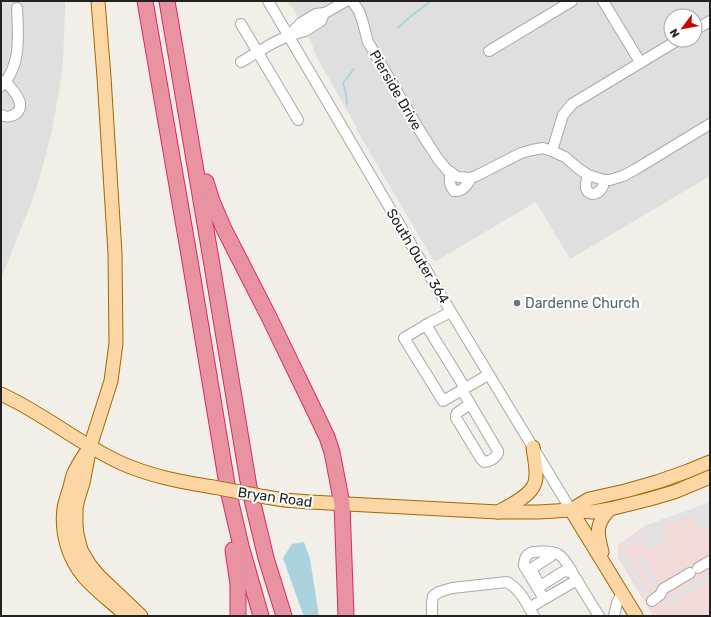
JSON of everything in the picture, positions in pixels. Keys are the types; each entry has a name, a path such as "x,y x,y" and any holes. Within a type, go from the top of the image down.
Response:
{"highway":[{"path":"145,1 198,306 228,490 236,528 261,616"},
{"path":"167,1 249,487 266,558 284,616"},
{"path":"188,124 218,216 327,437 332,452 342,504 346,616"},
{"path":"221,452 225,504 238,584 238,616"}],"main road":[{"path":"98,1 115,253 116,344 111,382 90,447 83,483 76,508 76,525 79,543 86,559 99,576 141,616"},
{"name":"Bryan Road","path":"1,394 37,413 90,447 120,463 148,474 213,488 296,501 498,512 571,510 592,512 610,509 662,495 710,477"},
{"path":"90,447 74,473 64,508 63,519 66,544 76,566 84,576 127,616"},
{"path":"498,512 520,499 529,492 534,485 536,469 533,447"},
{"path":"636,616 571,510 589,499 657,482 710,462"},
{"path":"604,564 598,528 601,520 610,509"}],"street":[{"name":"South Outer 364","path":"268,1 451,312 571,510"},
{"path":"241,62 288,36 301,23 316,14 324,13 346,1"},
{"name":"Pierside Drive","path":"352,1 359,11 368,42 438,159 448,171 458,176 471,178"},
{"path":"489,51 572,1"},
{"path":"603,1 640,62"},
{"path":"1,115 5,117 13,116 19,110 20,106 18,98 3,84 14,66 18,43 17,8"},
{"path":"241,24 298,120"},
{"path":"552,151 563,115 572,104 664,48"},
{"path":"451,172 451,187 454,191 459,192 471,178 488,171 521,153 543,148 565,158 588,175 604,180 610,180 623,176 636,169 710,124"},
{"path":"588,175 586,186 588,192 591,194 599,192 603,186 604,180"},
{"path":"451,312 404,338 443,401 488,374"},
{"path":"426,325 498,451 496,457 487,462 484,462 481,459 456,418 456,414 470,404"},
{"path":"544,599 524,566 524,560 528,554 535,552 553,553 561,557 571,570 599,616"},
{"path":"553,553 551,556 531,569 540,584 565,571 569,572 571,570"},
{"path":"656,598 663,589 710,561"},
{"path":"432,616 433,596 438,592 452,588 507,582 514,586 532,612 544,599 577,580"},
{"path":"614,616 617,603 622,593"}],"shaded area":[{"path":"1,1 65,1 65,9 63,63 52,131 35,193 1,279"},
{"path":"286,1 710,1 710,176 570,259 536,202 434,261 356,129 357,128 316,56 312,44 292,7"},
{"path":"710,502 710,524 699,529 694,515 664,525 665,533 668,538 647,550 641,539 624,550 621,544 662,519"},
{"path":"710,504 710,616 653,616 618,558 618,545 646,525"},
{"path":"623,550 650,594 645,597 618,553"},
{"path":"642,556 660,585 655,588 637,559"},
{"path":"708,574 710,579 667,605 665,600"}],"water":[{"path":"304,542 310,559 319,616 304,616 283,558 292,544"}],"waterway":[{"path":"398,28 431,1"},
{"path":"347,104 343,83 354,69"}],"place":[{"name":"Dardenne Church","path":"517,303"}]}
